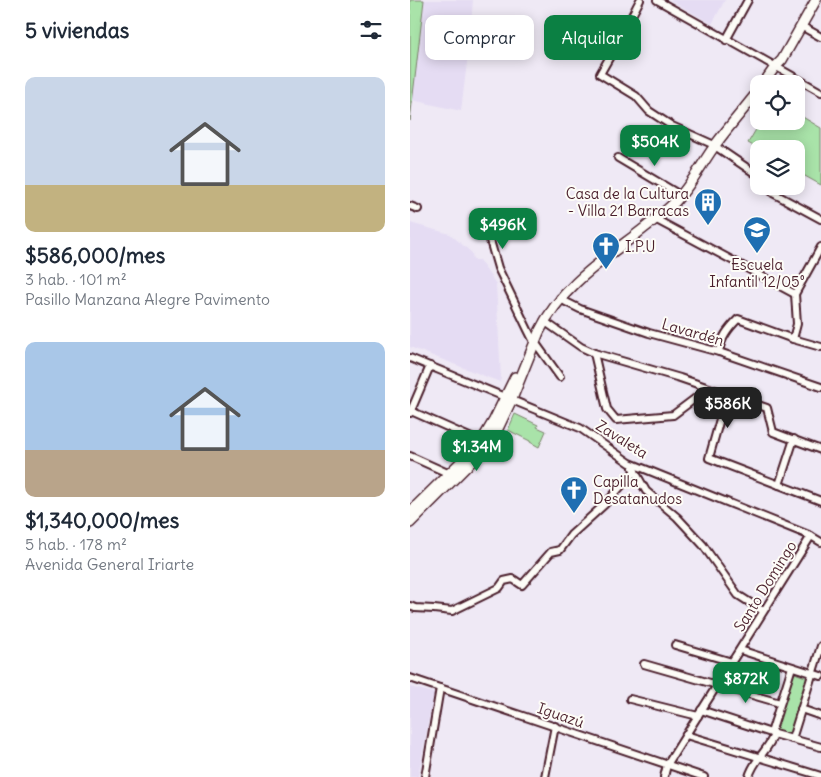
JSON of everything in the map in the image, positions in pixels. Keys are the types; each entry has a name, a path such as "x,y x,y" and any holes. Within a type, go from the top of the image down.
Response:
{"main road":[{"path":"775,67 777,57 809,0"},
{"path":"769,75 782,60 816,0"},
{"path":"533,340 560,298 579,279 672,204 750,101"},
{"path":"410,523 453,475 497,432 541,318 553,299 569,284 579,279"},
{"path":"410,512 453,475"}],"street":[{"path":"640,0 600,74 636,96 648,111 715,146 750,170"},
{"path":"657,0 821,92"},
{"path":"726,40 748,0"},
{"path":"801,26 821,37"},
{"path":"618,158 680,195"},
{"path":"777,195 821,219"},
{"path":"410,206 418,209"},
{"path":"654,219 795,294"},
{"path":"488,230 498,268 533,340 560,377"},
{"path":"793,339 797,324 795,294 820,250"},
{"name":"Lavardén","path":"560,298 580,309 649,333 718,352 821,387"},
{"path":"718,352 720,342 728,329 738,320 821,347"},
{"path":"544,321 581,347 594,353 680,378 767,408 773,432 821,450"},
{"path":"594,353 607,409 616,420 673,415 709,388"},
{"name":"Zavaleta","path":"410,358 580,428 630,462 821,542"},
{"path":"430,366 411,412 484,443"},
{"path":"728,394 709,458 821,501"},
{"path":"778,485 794,439"},
{"path":"410,456 453,475"},
{"path":"630,462 646,491 677,517 703,545 738,595 764,611"},
{"path":"410,606 452,611 499,588 504,581 513,579 522,585 551,552 560,550 571,534 605,504 635,471"},
{"name":"Santo Domingo","path":"664,777 667,765 810,536"},
{"path":"675,645 732,662"},
{"path":"792,739 821,646"},
{"path":"740,650 821,676"},
{"path":"644,664 780,703"},
{"path":"749,777 750,771 772,742 772,734 780,703 792,667"},
{"name":"Iguazú","path":"410,678 704,777"},
{"path":"425,777 440,688"},
{"path":"630,699 700,713 821,747"},
{"path":"801,710 821,716"},
{"path":"545,777 555,726"},
{"path":"686,735 821,776"}],"shaded area":[{"path":"424,0 473,0 472,15 425,15 425,60 467,60 461,111 412,100"},
{"path":"670,0 725,0 712,24"},
{"path":"410,223 450,234 472,253 473,260 479,260 496,284 500,382 410,347"},
{"path":"410,687 434,693 418,777 410,777"}],"green space":[{"path":"410,0 424,0 410,121"},
{"path":"805,118 821,128 821,185 805,176 805,140 750,140 750,144 748,143 756,130 805,130"},
{"path":"515,414 546,431 539,447 508,430"},
{"path":"792,672 808,678 790,736 773,731"}],"place":[{"name":"Casa de la Cultura - Villa 21 Barracas","path":"708,226"},
{"name":"Escuela Infantil 12/05°","path":"757,254"},
{"name":"I.P.U","path":"606,270"},
{"name":"Capilla Desatanudos","path":"574,514"}]}
